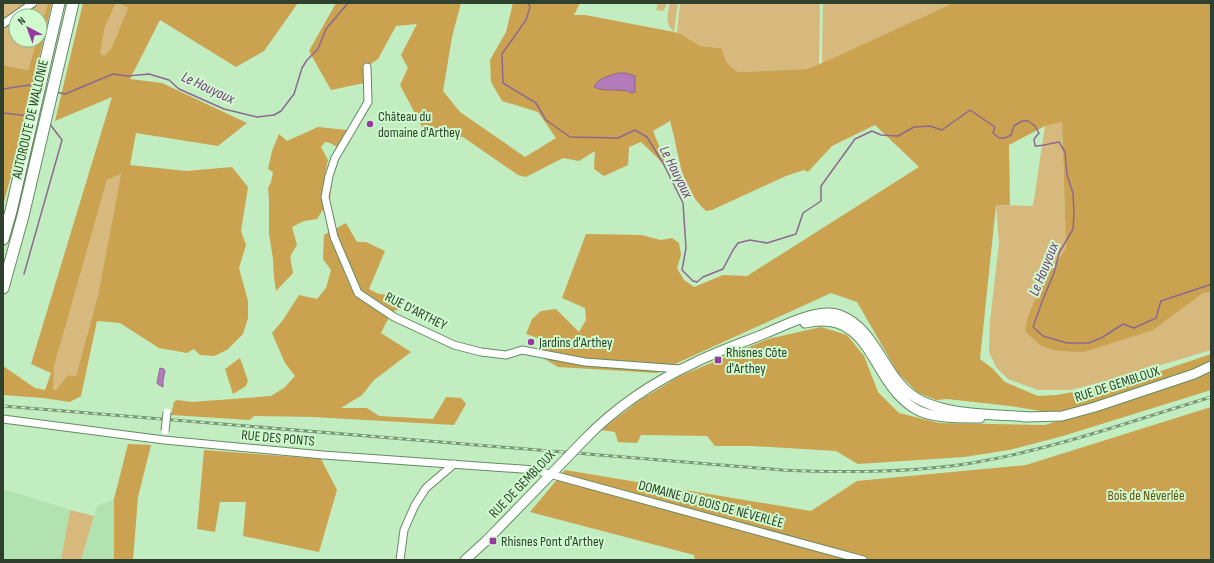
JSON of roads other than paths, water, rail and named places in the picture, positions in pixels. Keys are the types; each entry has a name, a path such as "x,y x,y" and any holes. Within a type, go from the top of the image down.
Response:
{"highway":[{"name":"AUTOROUTE DE WALLONIE","path":"3,239 59,3"},
{"name":"AUTOROUTE DE WALLONIE","path":"3,288 23,216 73,3"}],"main road":[{"name":"RUE DE GEMBLOUX","path":"465,560 487,540 597,426 648,388 697,361 816,314 839,315 854,322 862,330 893,375 911,395 929,405 946,409 1030,417 1062,416 1095,407 1194,374 1211,366"}],"street":[{"path":"3,24 33,3"},
{"name":"RUE D'ARTHEY","path":"367,67 368,102 335,158 329,176 325,197 334,237 358,293 394,317 454,345 481,352 506,355 522,350 585,362 680,370"},
{"path":"164,440 167,412"},
{"name":"RUE DES PONTS","path":"3,419 164,440 323,455 554,471"},
{"path":"400,560 404,530 415,505 426,488 454,464"},
{"name":"DOMAINE DU BOIS DE NÉVERLÉE","path":"554,471 864,560"}],"waterway":[{"name":"Le Houyoux","path":"56,92 65,94 113,74 128,76 149,74 169,80 179,89 224,109 257,117 274,115 281,111 294,94 302,68 307,60 318,49 326,29 348,3"},
{"name":"Le Houyoux","path":"528,3 530,7 526,20 502,54 503,83 536,103 546,120 570,137 618,138 635,130 647,137 664,165 683,203 686,248 682,270 693,281 697,282 703,277 723,269 738,243 750,240 767,243 796,234 803,213 821,201 821,186 855,139 872,131 881,135 898,136 914,127 930,126 942,130 970,110 995,127 993,133 999,138 1005,138 1011,135 1014,126 1022,121 1028,121 1035,126 1039,133 1034,139 1035,146 1059,142 1065,152 1067,175 1073,193 1073,229 1059,253 1054,273 1033,327 1043,336 1067,343 1089,343 1103,337 1123,324 1134,328 1156,318 1161,301 1209,285 1211,283"},
{"name":"Le Houyoux","path":"3,89 29,85 35,87"},
{"path":"3,113 29,116"},
{"path":"24,274 62,140 49,123"}],"railway":[{"path":"3,406 782,470 854,472 925,469 972,463 1003,457 1093,434 1211,397"}],"place":[{"name":"Château du domaine d'Arthey","path":"370,124"},
{"name":"Jardins d'Arthey","path":"531,342"},
{"name":"Rhisnes Côte d'Arthey","path":"718,360"},
{"name":"Rhisnes Pont d'Arthey","path":"493,541"}],"park label":[{"name":"Bois de Néverlée","path":"1146,495"}]}
